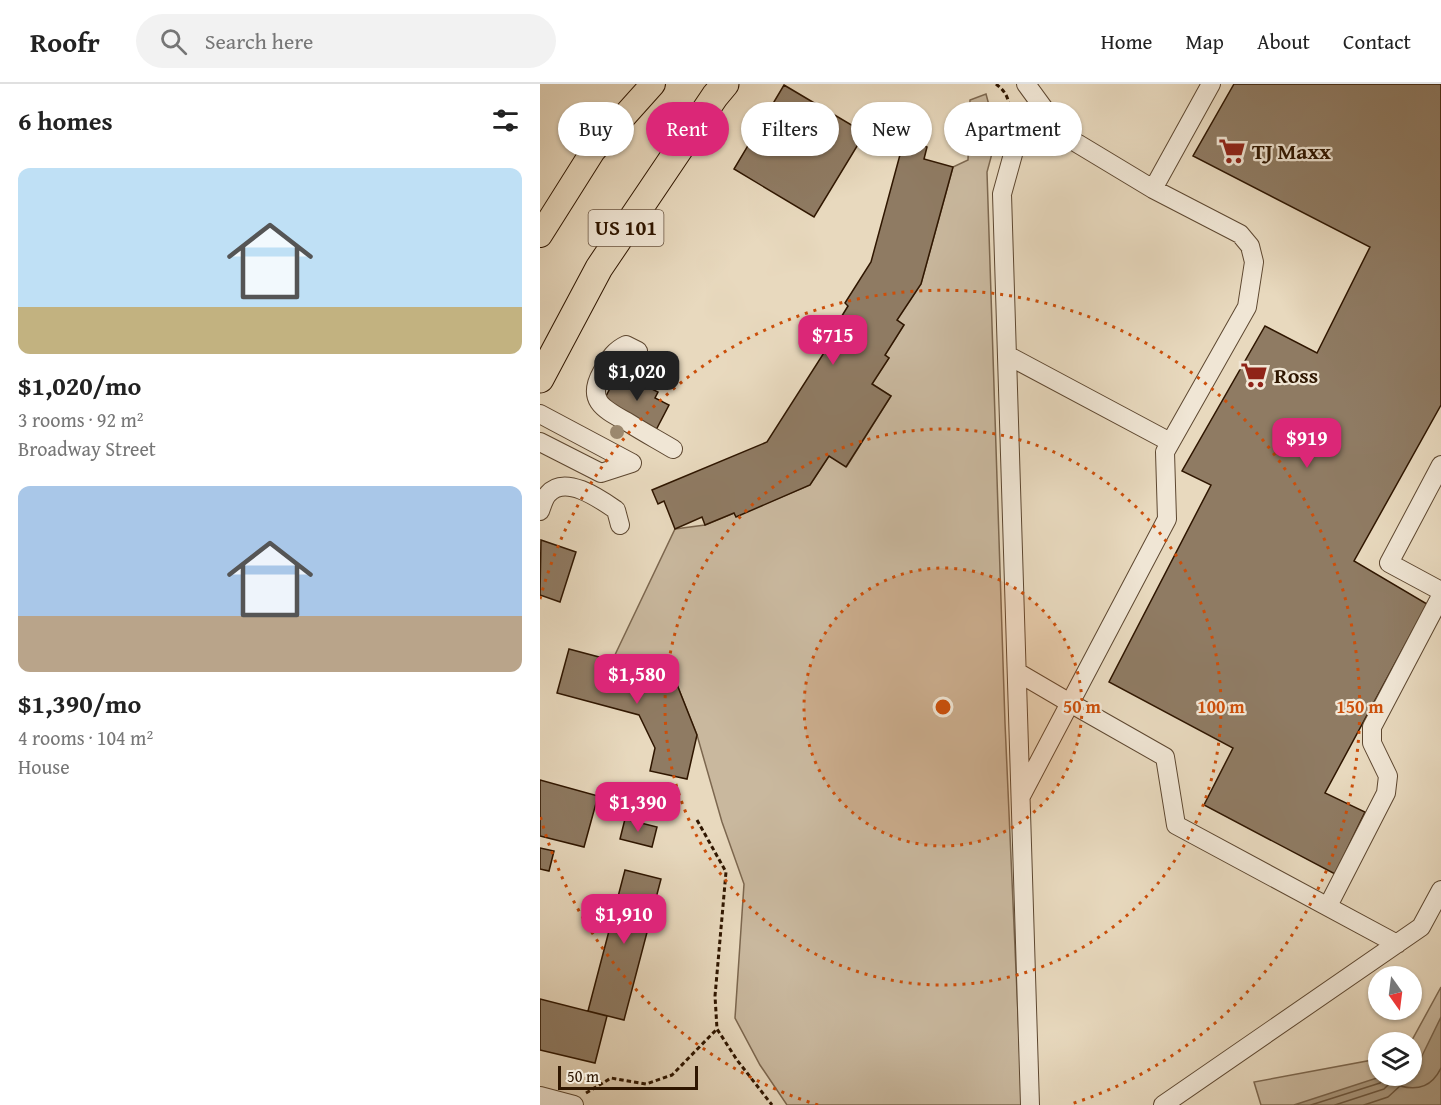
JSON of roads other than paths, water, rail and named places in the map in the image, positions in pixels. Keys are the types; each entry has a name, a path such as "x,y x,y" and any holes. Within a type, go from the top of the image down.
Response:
{"highway":[{"name":"US 101","path":"540,379 599,268 716,88"}],"main road":[{"path":"540,235 593,151 653,84"}],"street":[{"path":"1026,84 1039,102"},
{"path":"1153,189 1211,84"},
{"path":"1021,797 1167,519 1165,452 1247,307 1254,262 1250,246 1240,234 1153,189 1082,146"},
{"path":"1013,156 1002,194 1030,1105"},
{"path":"638,351 626,345 616,350 598,379 595,388 596,396 599,404 609,414 673,449"},
{"path":"1007,355 1170,442"},
{"path":"540,414 632,463 600,473 540,442"},
{"path":"1441,465 1389,563 1441,591"},
{"path":"540,511 547,494 567,486 616,510 620,525"},
{"path":"1328,906 1386,793 1388,776 1371,743 1372,727 1441,597"},
{"path":"1017,672 1165,757 1176,825 1397,944"},
{"path":"1163,1105 1421,927 1441,890"},
{"path":"540,1096 572,1104"}],"water":[{"path":"1441,1017 1441,1105 1294,1105 1368,1081 1368,1086 1422,1086 1422,1056"}],"place":[{"name":"TJ Maxx","path":"1232,151"},
{"name":"Ross","path":"1254,375"}]}
